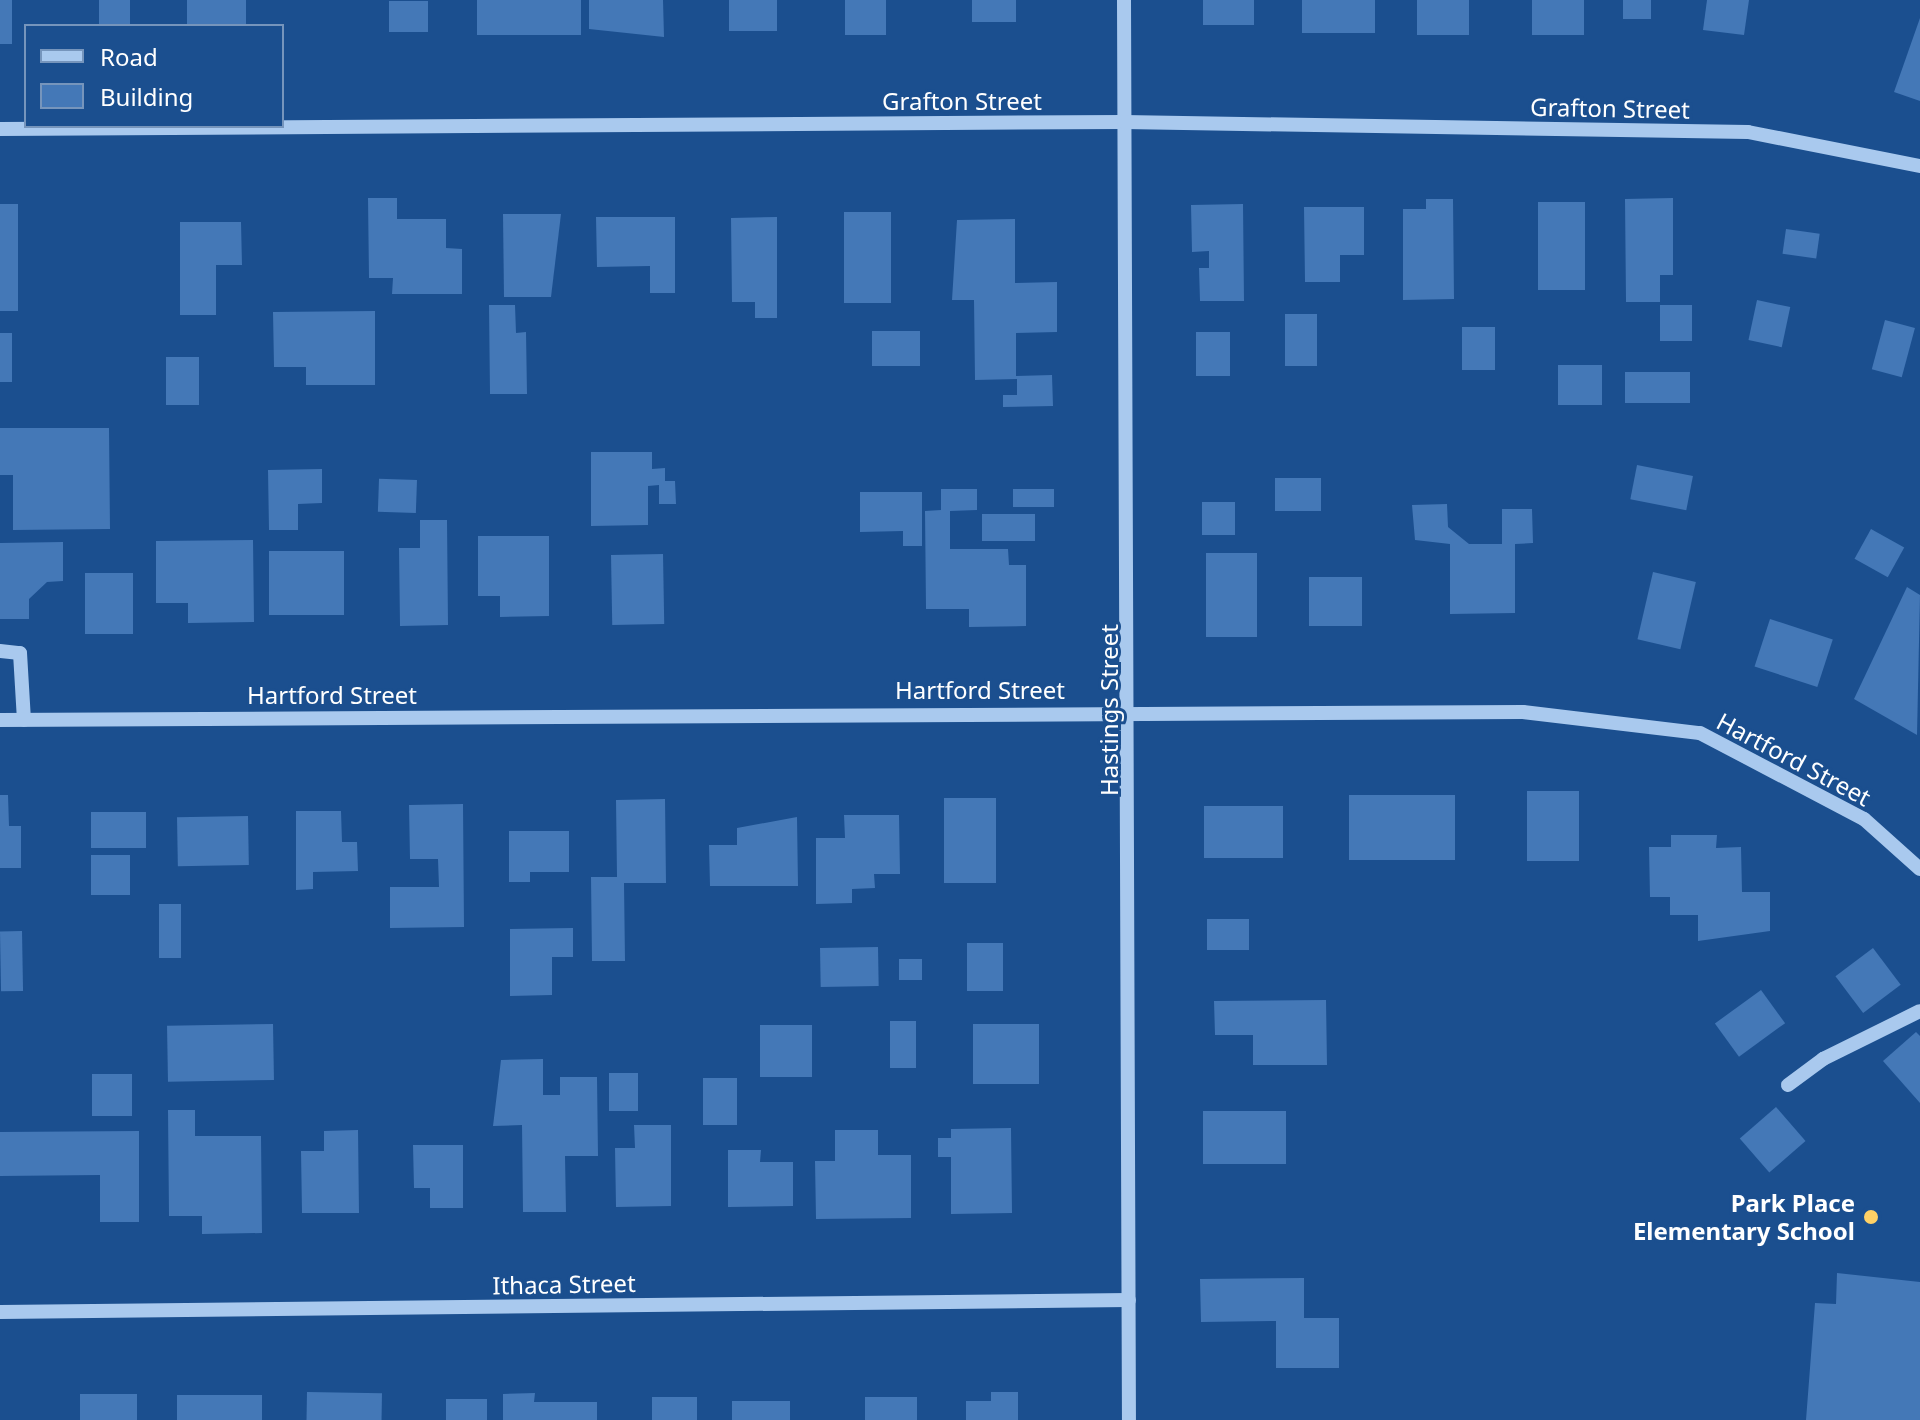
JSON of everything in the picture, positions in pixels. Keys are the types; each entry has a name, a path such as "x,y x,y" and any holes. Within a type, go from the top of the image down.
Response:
{"street":[{"name":"Hastings Street","path":"1124,0 1132,711 1129,1420"},
{"name":"Grafton Street","path":"284,127 1124,122 1748,132 1920,166"},
{"name":"Grafton Street","path":"0,129 161,128"},
{"path":"0,651 20,653 24,720"},
{"name":"Hartford Street","path":"0,720 1132,711 1523,712 1700,733 1864,819 1920,869"},
{"path":"1788,1085 1823,1059 1920,1011"},
{"name":"Ithaca Street","path":"0,1312 1129,1300"}],"building":[{"path":"0,0 12,0 12,44 0,44"},
{"path":"99,0 130,0 130,24 99,24"},
{"path":"187,0 246,0 246,24 187,24"},
{"path":"477,0 581,0 581,35 477,35"},
{"path":"589,0 663,0 664,37 589,29"},
{"path":"729,0 777,0 777,31 729,31"},
{"path":"845,0 886,0 886,35 845,35"},
{"path":"972,0 1016,0 1016,22 972,22"},
{"path":"1203,0 1254,0 1254,25 1203,25"},
{"path":"1302,0 1375,0 1375,33 1302,33"},
{"path":"1417,0 1469,0 1469,35 1417,35"},
{"path":"1532,0 1584,0 1584,35 1532,35"},
{"path":"1623,0 1651,0 1651,19 1623,19"},
{"path":"1707,0 1749,0 1744,35 1703,30"},
{"path":"389,1 428,1 428,32 389,32"},
{"path":"1920,18 1920,101 1894,92"},
{"path":"368,198 397,198 397,219 446,219 446,248 462,249 462,294 392,294 393,278 369,278"},
{"path":"1673,198 1673,275 1660,275 1660,302 1626,302 1625,199"},
{"path":"1426,199 1453,199 1454,299 1403,300 1403,209 1426,209"},
{"path":"1538,202 1585,202 1585,290 1538,290"},
{"path":"0,204 18,204 18,311 0,311"},
{"path":"1243,204 1244,301 1200,301 1199,268 1209,268 1209,251 1192,252 1191,205"},
{"path":"1304,207 1364,207 1364,255 1340,255 1340,282 1305,282"},
{"path":"844,212 891,212 891,303 844,303"},
{"path":"503,214 561,214 551,297 504,297"},
{"path":"596,217 675,217 675,293 650,293 650,266 597,267"},
{"path":"777,217 777,318 755,318 755,302 732,302 731,218"},
{"path":"1015,219 1015,283 1057,282 1057,332 1016,333 1016,376 1052,375 1053,406 1003,407 1003,395 1017,395 1017,379 975,380 974,300 952,300 957,220"},
{"path":"180,222 241,222 242,265 216,265 216,315 180,315"},
{"path":"1786,229 1820,234 1816,258 1783,254"},
{"path":"1757,300 1790,307 1782,347 1748,340"},
{"path":"489,305 515,305 516,333 526,332 527,394 490,394"},
{"path":"1660,305 1692,305 1692,341 1660,341"},
{"path":"375,311 375,385 306,385 306,367 274,367 273,312"},
{"path":"1285,314 1317,314 1317,366 1285,366"},
{"path":"1885,320 1915,328 1902,377 1872,369"},
{"path":"1462,327 1495,327 1495,370 1462,370"},
{"path":"872,331 920,331 920,366 872,366"},
{"path":"1196,332 1230,332 1230,376 1196,376"},
{"path":"0,333 12,333 12,382 0,382"},
{"path":"166,357 199,357 199,405 166,405"},
{"path":"1558,365 1602,365 1602,405 1558,405"},
{"path":"1625,372 1690,372 1690,403 1625,403"},
{"path":"0,428 109,428 110,529 13,530 13,475 0,475"},
{"path":"591,452 652,452 652,469 665,468 665,481 675,481 676,504 659,504 659,485 648,486 648,525 591,526"},
{"path":"1637,465 1693,476 1686,510 1630,499"},
{"path":"322,469 322,503 298,504 298,530 269,530 268,470"},
{"path":"1275,478 1321,478 1321,511 1275,511"},
{"path":"379,479 417,480 416,513 378,512"},
{"path":"941,489 977,489 977,510 950,511 950,549 1008,549 1009,565 1026,565 1026,626 969,627 969,609 926,609 925,511 941,510"},
{"path":"1013,489 1054,489 1054,507 1013,507"},
{"path":"860,492 922,492 922,546 903,546 903,531 860,532"},
{"path":"1202,502 1235,502 1235,535 1202,535"},
{"path":"1447,504 1448,527 1469,544 1502,544 1502,509 1532,509 1533,543 1515,544 1515,613 1450,614 1450,544 1415,540 1412,505"},
{"path":"982,514 1035,514 1035,541 982,541"},
{"path":"420,520 447,520 448,625 400,626 399,548 420,548"},
{"path":"1871,529 1904,547 1888,577 1855,559"},
{"path":"478,536 549,536 549,616 500,617 500,596 478,596"},
{"path":"253,540 254,622 188,623 188,603 156,603 156,541"},
{"path":"63,542 63,581 47,582 29,599 29,619 0,619 0,543"},
{"path":"269,551 344,551 344,615 269,615"},
{"path":"1206,553 1257,553 1257,637 1206,637"},
{"path":"663,554 664,624 612,625 611,555"},
{"path":"1653,572 1696,582 1680,649 1637,639"},
{"path":"85,573 133,573 133,634 85,634"},
{"path":"1309,577 1362,577 1362,626 1309,626"},
{"path":"1907,587 1920,595 1917,735 1854,699"},
{"path":"1770,619 1833,639 1817,687 1755,667"},
{"path":"1527,791 1579,791 1579,861 1527,861"},
{"path":"0,795 8,795 9,826 21,826 21,868 0,868"},
{"path":"1349,795 1455,795 1455,860 1349,860"},
{"path":"944,798 996,798 996,883 944,883"},
{"path":"665,799 666,883 624,883 625,961 592,961 591,877 617,877 616,800"},
{"path":"463,804 464,927 390,928 390,887 439,887 438,859 410,859 409,805"},
{"path":"1204,806 1283,806 1283,858 1204,858"},
{"path":"296,811 341,811 342,842 357,842 358,871 313,872 313,889 296,890"},
{"path":"91,812 146,812 146,848 91,848"},
{"path":"844,815 899,815 900,874 874,874 875,888 852,889 852,903 816,904 816,838 845,838"},
{"path":"248,816 249,865 178,866 177,817"},
{"path":"797,817 798,886 710,886 709,845 737,845 737,828"},
{"path":"509,831 569,831 569,872 530,872 530,882 509,882"},
{"path":"1671,835 1717,835 1716,848 1741,847 1742,892 1770,892 1770,931 1698,941 1698,915 1670,915 1670,897 1650,897 1649,847 1671,847"},
{"path":"91,855 130,855 130,895 91,895"},
{"path":"159,904 181,904 181,958 159,958"},
{"path":"1207,919 1249,919 1249,950 1207,950"},
{"path":"573,928 573,957 552,957 552,995 510,996 510,929"},
{"path":"0,931 22,931 23,991 1,991"},
{"path":"967,943 1003,943 1003,991 967,991"},
{"path":"878,947 879,986 821,987 820,948"},
{"path":"1873,948 1901,985 1863,1013 1835,976"},
{"path":"899,959 922,959 922,980 899,980"},
{"path":"1761,990 1785,1023 1739,1057 1715,1024"},
{"path":"1326,1000 1327,1065 1253,1065 1253,1035 1215,1035 1214,1001"},
{"path":"890,1021 916,1021 916,1068 890,1068"},
{"path":"273,1024 274,1080 168,1082 167,1026"},
{"path":"973,1024 1039,1024 1039,1084 973,1084"},
{"path":"760,1025 812,1025 812,1077 760,1077"},
{"path":"1916,1032 1920,1036 1920,1103 1883,1061"},
{"path":"543,1059 543,1095 560,1095 560,1077 597,1077 598,1156 565,1156 566,1212 523,1212 522,1125 493,1126 501,1060"},
{"path":"609,1073 638,1073 638,1111 609,1111"},
{"path":"92,1074 132,1074 132,1116 92,1116"},
{"path":"703,1078 737,1078 737,1125 703,1125"},
{"path":"1776,1107 1806,1141 1769,1172 1740,1138"},
{"path":"168,1110 195,1110 195,1136 261,1136 262,1233 202,1234 202,1216 169,1216"},
{"path":"1203,1111 1286,1111 1286,1164 1203,1164"},
{"path":"634,1125 671,1125 671,1206 616,1207 615,1148 635,1148"},
{"path":"1011,1128 1012,1213 951,1214 951,1157 938,1157 938,1138 951,1138 951,1129"},
{"path":"358,1130 359,1213 302,1213 301,1151 324,1151 324,1131"},
{"path":"835,1130 878,1130 878,1155 911,1155 911,1218 816,1219 815,1161 835,1161"},
{"path":"139,1131 139,1222 100,1222 100,1175 0,1176 0,1132"},
{"path":"413,1145 463,1145 463,1208 430,1208 430,1188 414,1188"},
{"path":"728,1150 761,1150 760,1162 793,1162 793,1206 728,1207"},
{"path":"1837,1273 1920,1282 1920,1420 1806,1420 1815,1303 1836,1304"},
{"path":"1304,1278 1304,1318 1339,1318 1339,1368 1276,1368 1276,1321 1201,1322 1200,1279"},
{"path":"307,1392 382,1393 382,1420 307,1420"},
{"path":"991,1392 1018,1392 1018,1420 966,1420 966,1401 991,1401"},
{"path":"535,1393 534,1402 597,1402 597,1420 503,1420 503,1394"},
{"path":"80,1394 137,1394 137,1420 80,1420"},
{"path":"177,1395 262,1395 262,1420 177,1420"},
{"path":"652,1397 697,1397 697,1420 652,1420"},
{"path":"865,1397 917,1397 917,1420 865,1420"},
{"path":"446,1399 487,1399 487,1420 446,1420"},
{"path":"732,1401 790,1401 790,1420 732,1420"}],"place":[{"name":"Park Place Elementary School","path":"1871,1217"}]}
